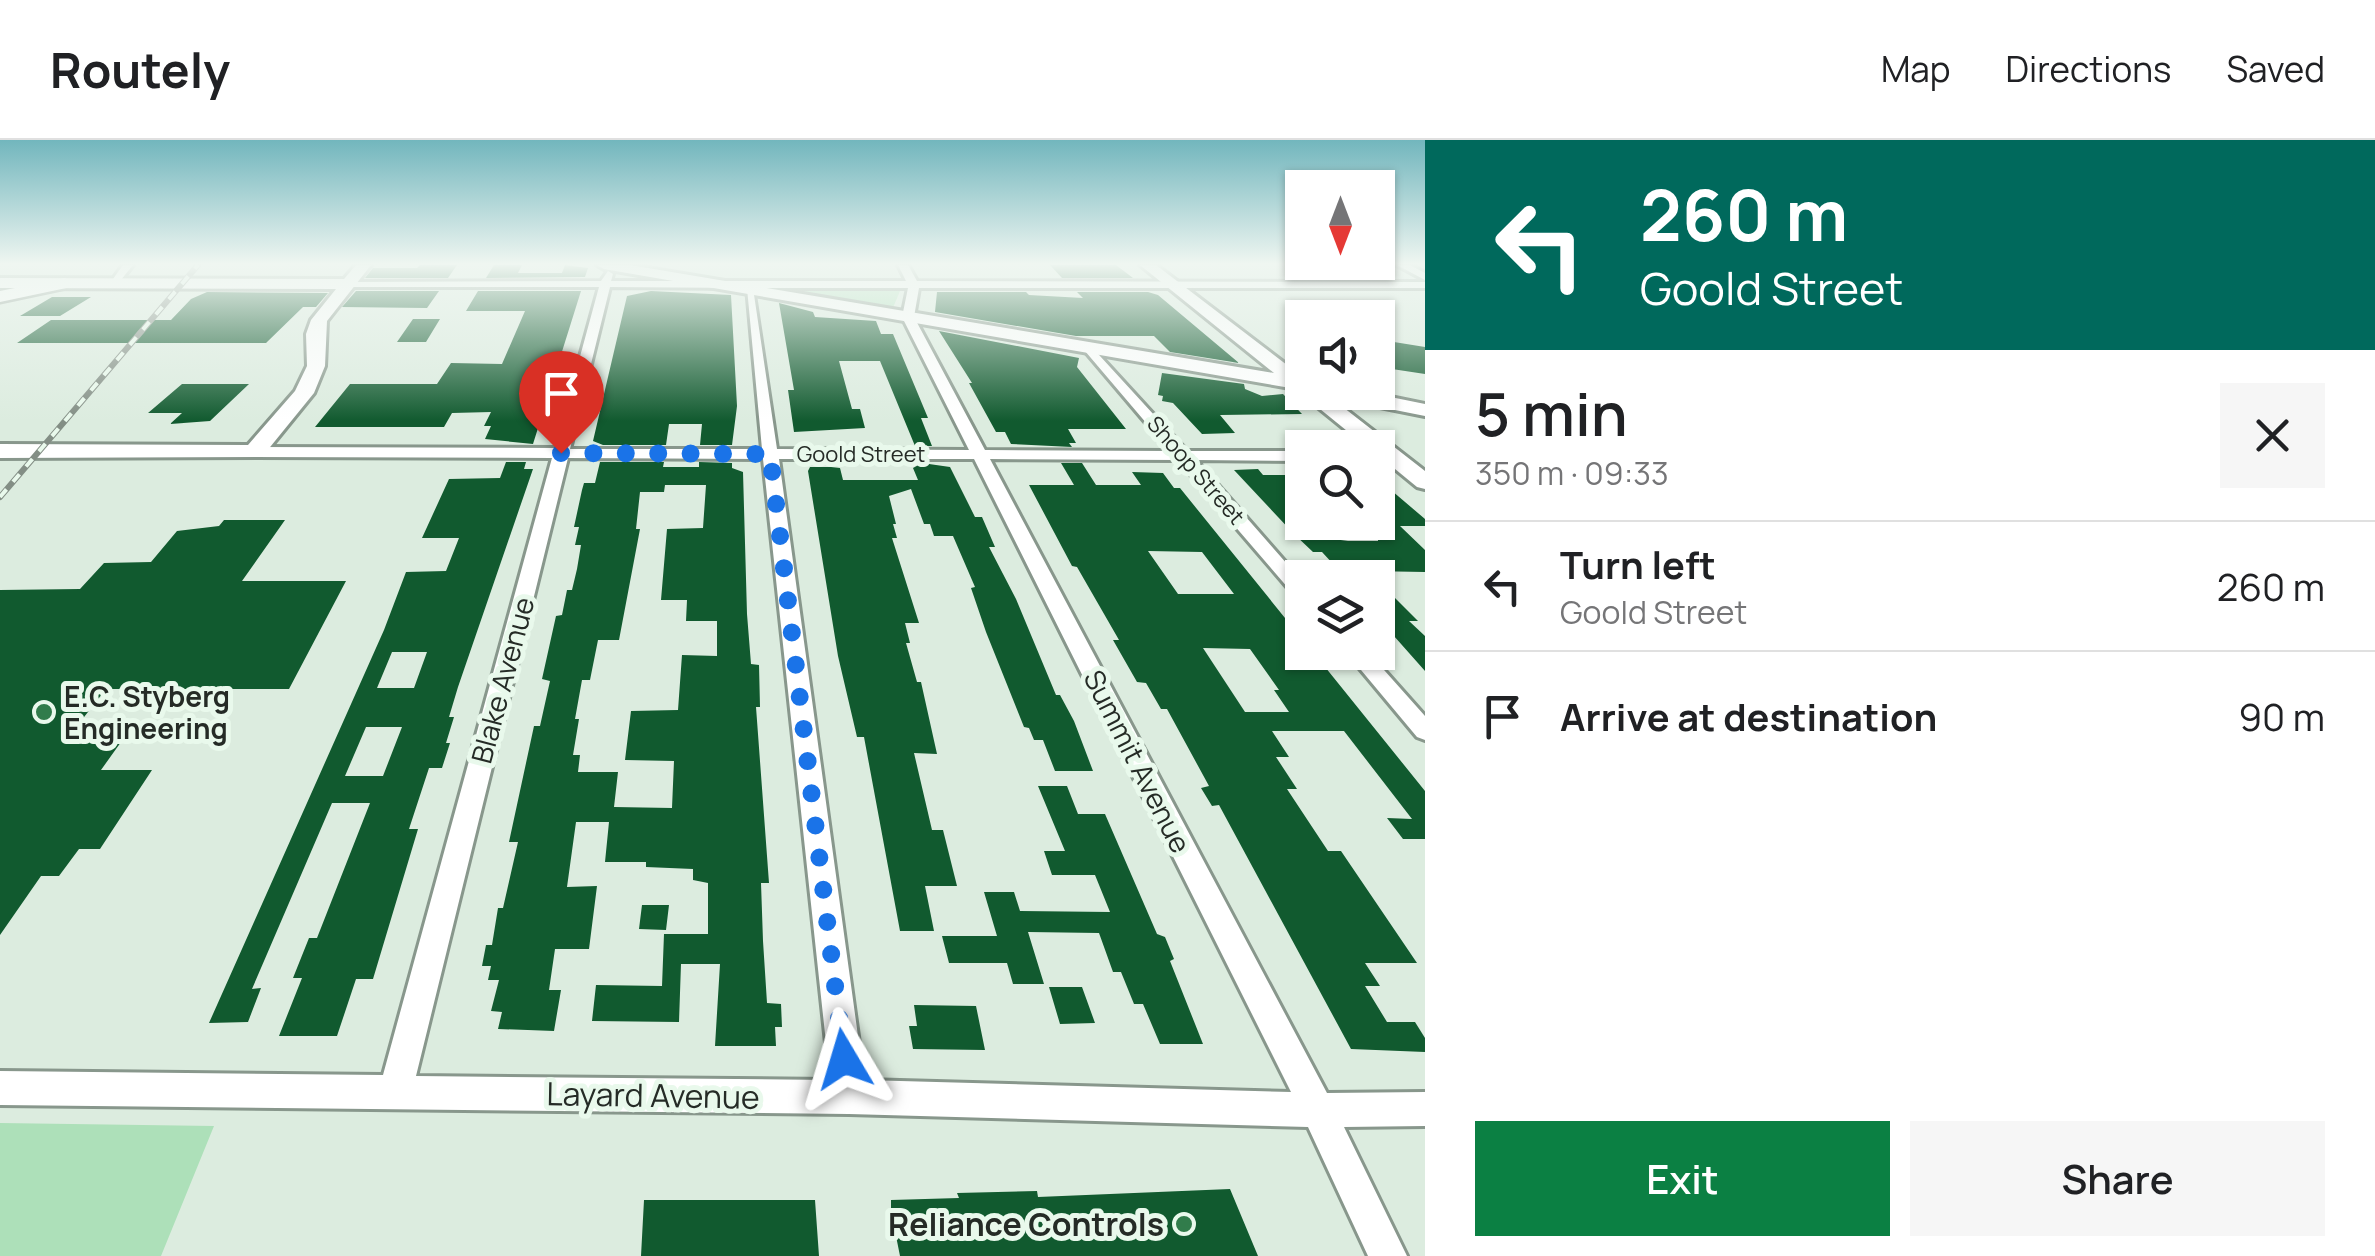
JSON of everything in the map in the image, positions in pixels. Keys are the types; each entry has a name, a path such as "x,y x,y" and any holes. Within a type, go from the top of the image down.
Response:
{"street":[{"path":"254,452 312,379 316,327 323,317"},
{"name":"Blake Avenue","path":"394,1093 595,317"},
{"path":"740,317 770,454 849,1097"},
{"path":"908,317 1285,383"},
{"name":"Summit Avenue","path":"908,317 1318,1110 1388,1256"},
{"path":"1214,317 1285,371"},
{"name":"Shoop Street","path":"1088,348 1285,573"},
{"path":"1395,398 1424,406"},
{"path":"1395,402 1424,406"},
{"path":"1382,430 1380,408 1424,406"},
{"path":"1332,410 1356,430"},
{"name":"Goold Street","path":"0,452 1285,456"},
{"path":"1395,462 1425,482"},
{"path":"1372,670 1425,731"},
{"name":"Layard Avenue","path":"0,1088 849,1097 1318,1110 1425,1109"}],"green space":[{"path":"0,1123 214,1126 161,1256 0,1256"}],"building":[{"path":"293,317 266,343 17,343 51,320"},
{"path":"522,317 573,317 533,444 485,439 491,426 484,426 491,412 452,413 444,427 315,427 350,384 437,384 451,363 502,364"},
{"path":"622,317 732,317 737,406 732,445 700,445 702,424 669,424 666,445 603,445 593,441"},
{"path":"781,317 876,321 881,334 893,334 928,418 921,418 932,446 915,446 880,361 839,361 852,409 860,409 865,428 794,432 788,390 794,390"},
{"path":"965,317 1184,317 1239,363 1170,352 1154,336 1076,336"},
{"path":"413,319 440,319 426,342 397,342"},
{"path":"939,331 1079,358 1077,367 1126,429 1068,429 1076,443 1069,443 1072,447 1011,444 1005,432 996,432 972,383"},
{"path":"1395,342 1425,347 1425,374 1395,369"},
{"path":"1162,373 1244,384 1245,389 1262,396 1283,394 1285,410 1298,410 1302,414 1220,415 1235,433 1202,434 1173,403 1162,401 1163,396 1158,395"},
{"path":"182,384 249,384 210,421 170,424 182,413 148,413"},
{"path":"506,462 526,462 524,469 533,469 458,687 449,717 454,717 442,768 429,768 409,829 418,829 373,979 356,979 337,1036 279,1036 302,978 293,978 309,938 317,938 370,803 332,803 252,989 261,988 248,1022 209,1023 384,630 406,572 446,571 459,538 422,538 449,479 500,478","holes":["392,652 427,652 414,688 377,688","366,727 402,727 383,776 345,776"]},
{"path":"600,462 664,462 663,467 732,463 732,468 743,472 747,614 751,664 759,665 760,707 756,707 769,883 761,883 767,1003 781,1004 782,1027 775,1027 776,1046 715,1046 720,964 681,964 679,1022 592,1021 596,985 662,986 664,934 708,934 708,883 693,880 693,869 646,867 646,862 605,862 609,822 576,822 567,887 597,886 589,949 555,949 549,990 561,990 554,1031 498,1029 502,1012 491,1011 499,980 488,980 491,966 482,966 486,945 492,945 498,908 503,908 518,842 509,842 534,726 540,726 550,681 542,679 556,616 562,615 577,569 581,545 575,545 579,527 574,527 582,490 584,483 595,483","holes":["665,485 706,485 703,528 667,529 661,600 687,600 686,621 717,621 717,656 682,655 678,710 631,711 625,760 674,761 672,808 614,807 618,772 578,772 580,755 573,755 582,680 590,680 598,640 619,640 640,529 636,529 640,492 664,492"]},
{"path":"922,463 950,467 975,517 982,517 995,547 989,547 1016,599 1056,695 1060,695 1074,721 1093,771 1055,771 1043,740 1034,740 1029,728 1024,727 953,536 934,536 930,524 924,524 911,489 889,496 897,538 892,538 919,623 905,623 910,643 906,643 917,682 921,682 937,754 914,753 932,830 943,830 957,886 925,886 934,931 900,931 864,737 857,737 838,656 808,471 810,467 840,468 843,480 918,480 913,468"},
{"path":"1061,463 1082,463 1096,485 1141,485 1132,472 1163,473 1174,488 1180,488 1285,618 1285,670 1328,670 1425,791 1425,839 1403,839 1387,818 1412,819 1344,731 1272,731 1289,757 1276,757 1297,789 1287,789 1328,851 1341,851 1417,963 1365,963 1380,986 1365,986 1387,1022 1415,1022 1425,1038 1425,1052 1351,1049 1219,805 1212,806 1201,788 1209,786 1167,709 1161,709 1146,683 1137,682 1113,640 1119,640 1077,567 1072,566 1029,485 1074,485","holes":["1148,551 1202,552 1234,594 1178,594","1203,648 1250,649 1279,690 1274,690 1289,712 1245,712"]},
{"path":"1258,469 1263,475 1285,475 1285,524 1234,470"},
{"path":"1395,493 1425,519 1425,526 1400,526 1425,550 1425,572 1395,571 1395,560 1329,560 1322,552 1313,552 1300,540 1395,540"},
{"name":"E.C. Styberg Engineering","path":"224,520 285,520 242,581 346,581 289,689 106,689 70,735 126,735 101,770 152,770 100,849 79,849 59,876 41,876 0,935 0,590 80,589 104,563 151,562 177,531 219,526"},
{"path":"1395,598 1418,621 1409,621 1425,636 1425,671 1395,637"},
{"path":"1038,786 1067,786 1078,814 1105,814 1157,934 1165,937 1174,959 1170,961 1203,1044 1160,1044 1143,1004 1134,1004 1121,972 1113,972 1099,933 1028,932 1044,984 1013,984 1007,963 949,963 942,936 997,936 984,892 1014,892 1020,911 1110,912 1095,875 1052,875 1044,851 1065,851"},
{"path":"642,905 669,905 666,930 639,929"},
{"path":"1049,987 1082,987 1095,1023 1060,1024"},
{"path":"914,1005 976,1006 985,1050 913,1049 909,1026 917,1026"},
{"path":"1230,1189 1258,1256 900,1256 891,1211 891,1200 959,1198 957,1193 1037,1191 1038,1197"},
{"path":"644,1200 815,1200 819,1256 641,1256"}],"railway":[{"path":"0,497 154,317"}],"place":[{"name":"E.C. Styberg Engineering","path":"44,712"},
{"name":"Reliance Controls","path":"1184,1224"}],"route":[{"path":"561,453 770,454 844,1059"}]}
